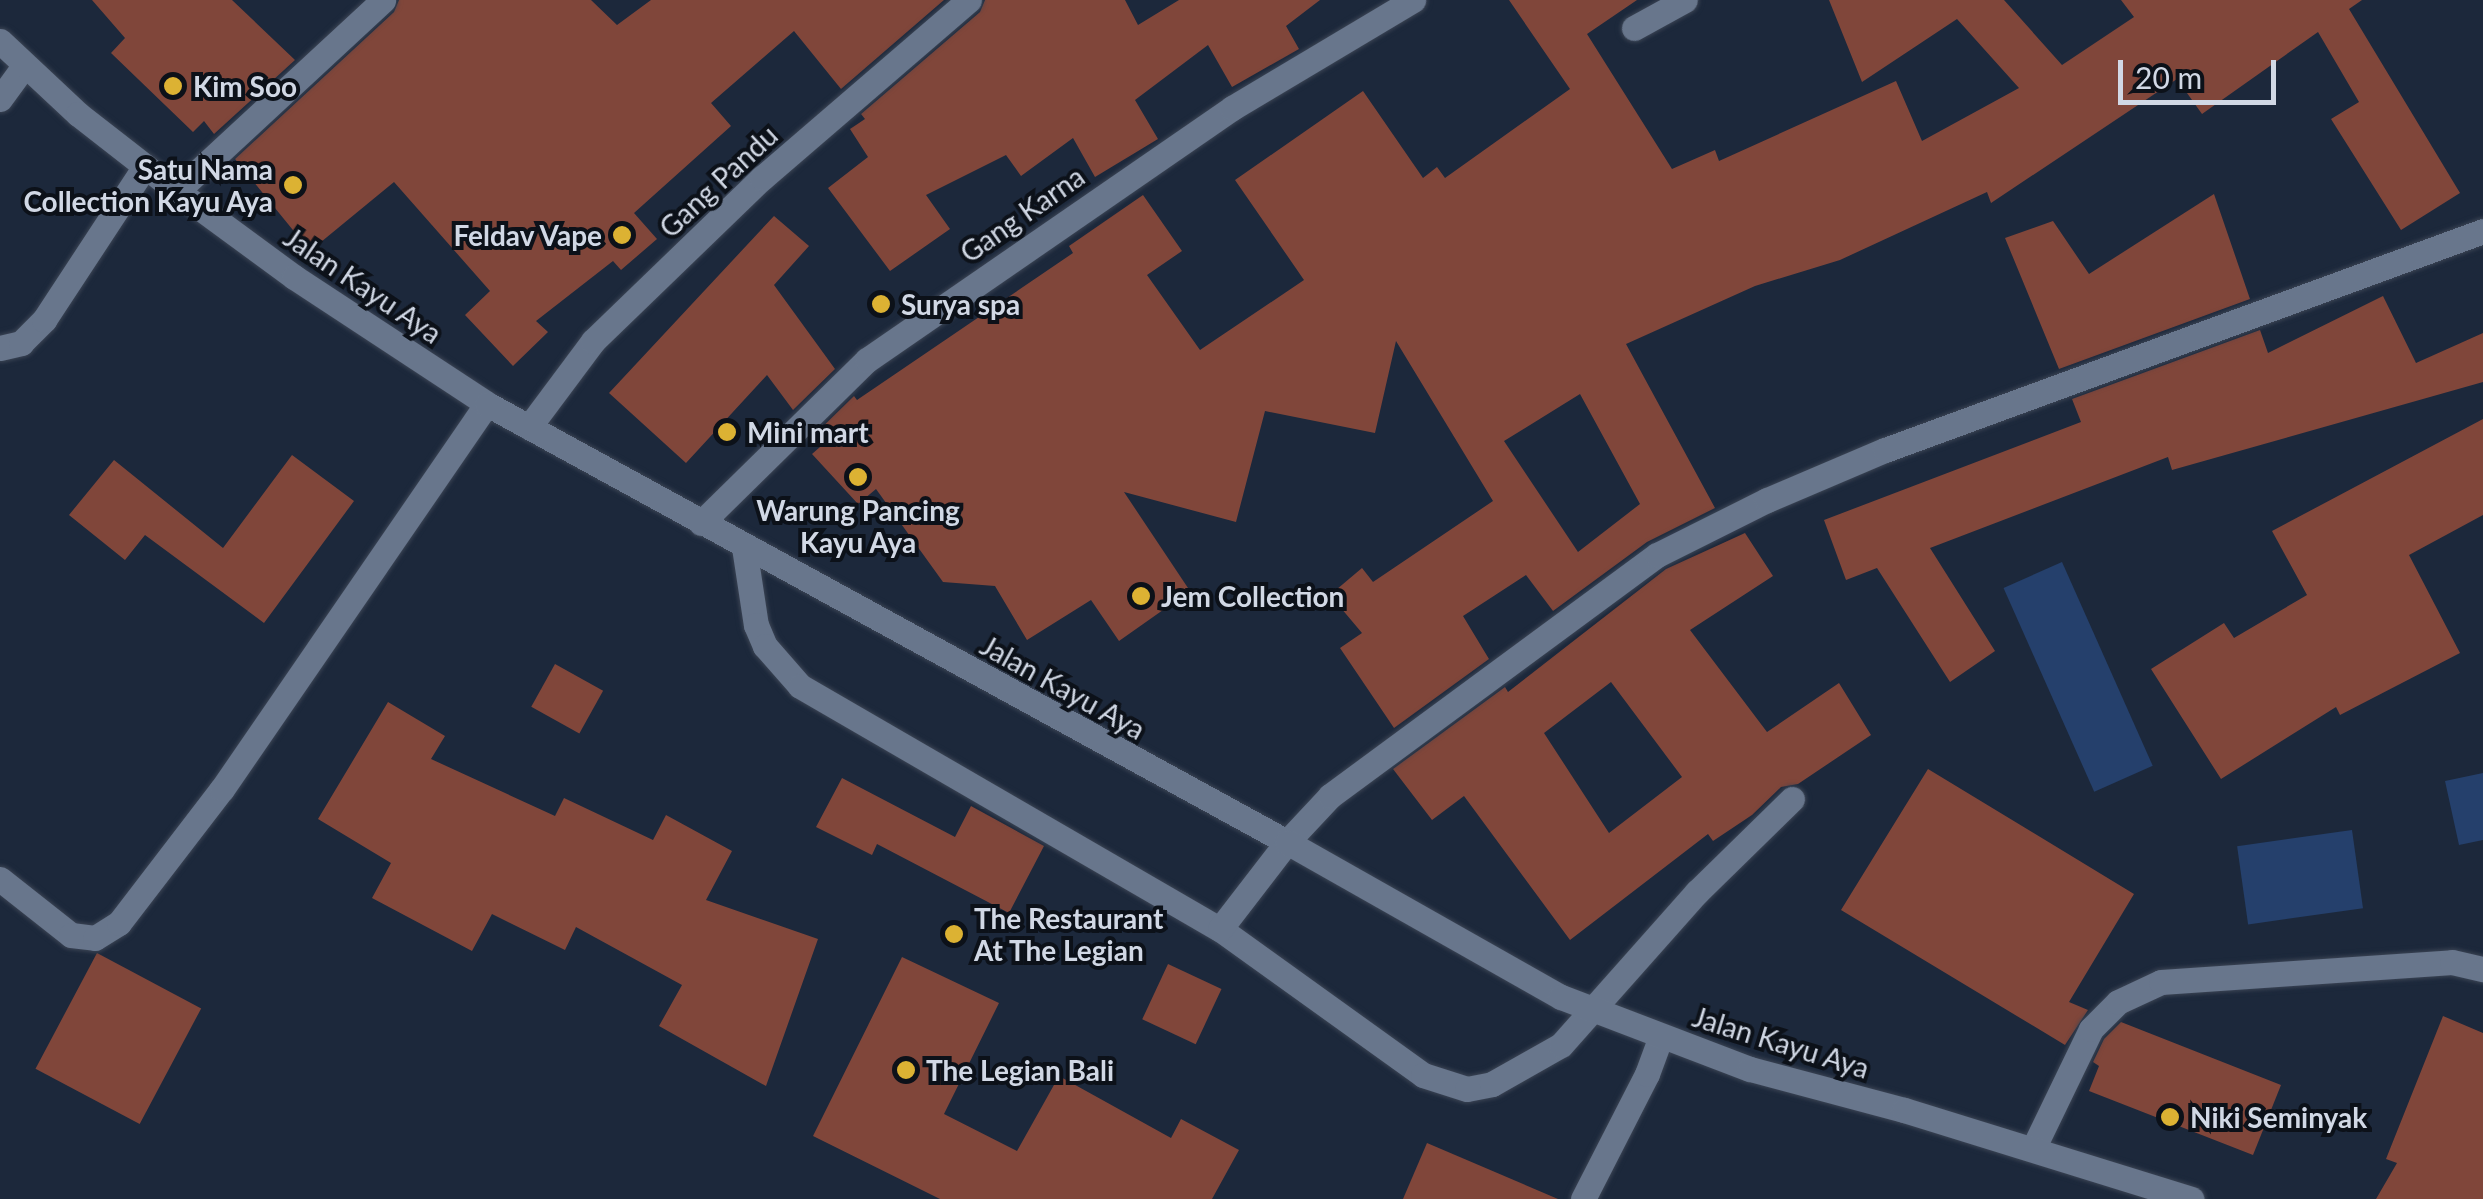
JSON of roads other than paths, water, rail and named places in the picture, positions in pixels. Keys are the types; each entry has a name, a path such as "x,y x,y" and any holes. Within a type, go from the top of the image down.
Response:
{"main road":[{"path":"176,192 384,0"},
{"name":"Gang Pandu","path":"529,426 593,342 762,178 969,0"},
{"name":"Gang Karna","path":"701,523 866,360 1232,108 1413,0"},
{"path":"1634,28 1685,0"},
{"name":"Jalan Kayu Aya","path":"0,41 24,66 176,192 294,277 487,404 1287,842 1428,924 1593,1010 1750,1069 2033,1149 2192,1199"},
{"path":"0,98 24,66"},
{"path":"0,348 21,343 44,320 145,166"},
{"path":"1220,930 1287,842 1345,785 1657,556 1712,526 1884,450 2483,231"},
{"path":"0,879 70,935 95,938 120,923 222,788 487,404"},
{"path":"744,547 756,626 765,646 800,686 1220,930 1423,1075 1468,1089 1492,1084 1561,1046 1697,892 1792,799"},
{"path":"2033,1149 2092,1029 2118,1002 2161,982 2452,962 2483,969"},
{"path":"1582,1199 1648,1074 1661,1036"}],"water":[{"path":"2062,562 2153,766 2094,792 2004,588"},
{"path":"2483,773 2483,840 2459,845 2445,781"},
{"path":"2352,830 2363,908 2248,924 2237,846"}],"place":[{"name":"Kim Soo","path":"173,86"},
{"name":"Satu Nama Collection Kayu Aya","path":"293,185"},
{"name":"Feldav Vape","path":"622,235"},
{"name":"Surya spa","path":"881,304"},
{"name":"Mini mart","path":"727,432"},
{"name":"Warung Pancing Kayu Aya","path":"858,477"},
{"name":"Jem Collection","path":"1141,596"},
{"name":"The Restaurant At The Legian","path":"954,934"},
{"name":"The Legian Bali","path":"906,1070"},
{"name":"Niki Seminyak","path":"2170,1117"}]}
